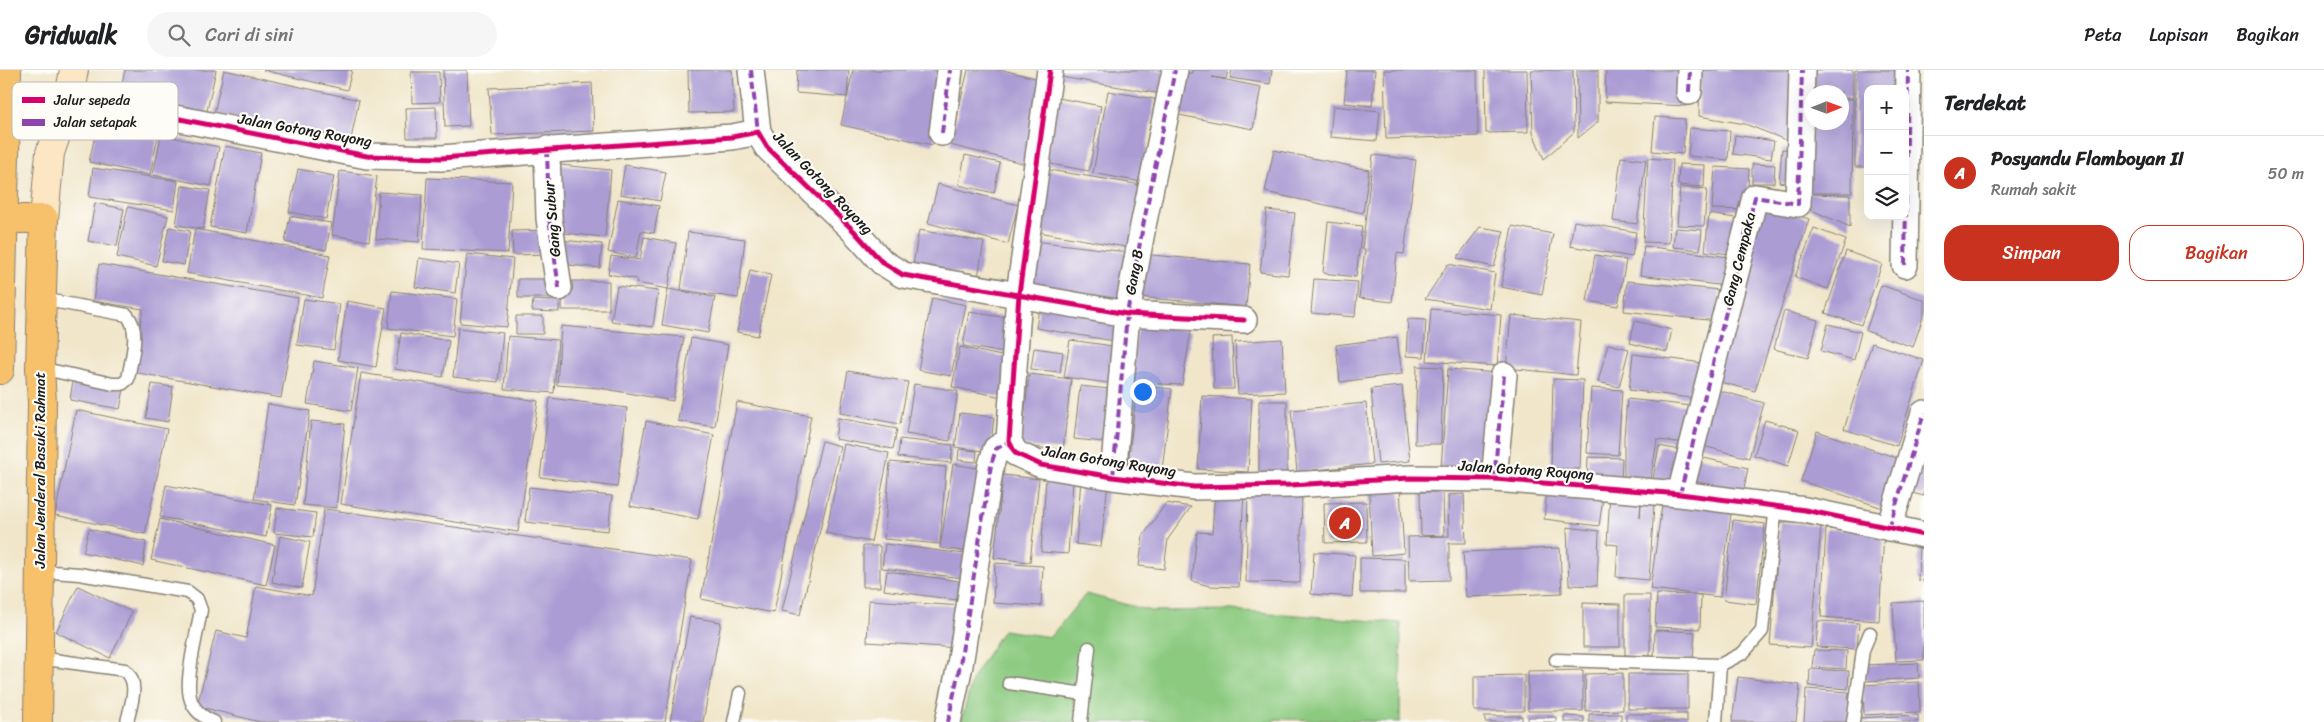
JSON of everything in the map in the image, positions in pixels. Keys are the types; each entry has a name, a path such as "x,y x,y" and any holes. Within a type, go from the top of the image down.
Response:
{"main road":[{"path":"0,370 7,70"},
{"path":"4,219 44,219"},
{"name":"Jalan Jenderal Basuki Rahmat","path":"38,722 42,402 40,368 44,219"}],"street":[{"path":"751,70 758,132"},
{"path":"942,134 950,70"},
{"path":"948,722 960,665 991,465 996,449 1009,441 1018,294 1050,70"},
{"name":"Gang B","path":"1113,477 1127,314 1143,226 1176,70"},
{"name":"Gang Cempaka","path":"1680,494 1754,197 1798,204 1802,70"},
{"path":"1905,265 1908,70"},
{"name":"Jalan Gotong Royong","path":"178,119 367,156 441,158 732,137 758,132 767,147 854,231 882,262 903,275 1127,314 1244,320"},
{"path":"44,219 50,153 54,140"},
{"name":"Gang Subur","path":"547,149 549,218 559,288"},
{"path":"1494,478 1504,375"},
{"path":"1888,528 1924,413"},
{"name":"Jalan Gotong Royong","path":"1009,441 1015,453 1041,465 1113,477 1194,487 1410,478 1494,478 1680,494 1776,506 1805,510 1924,535"}],"lane":[{"path":"40,368 113,384 122,384 128,379 135,333 133,322 127,314 42,299"},
{"path":"1556,660 1720,665 1743,653 1762,632 1776,506"},
{"path":"40,571 80,574 188,592 197,599 200,610 188,684 190,701 203,718 214,722"},
{"path":"1853,722 1863,650 1870,633"},
{"path":"1081,722 1089,648"},
{"path":"39,658 126,670 132,676 134,685 127,722"},
{"path":"1716,722 1720,665"},
{"path":"1009,683 1084,694"},
{"path":"734,722 740,693"}],"green space":[{"path":"1086,594 1151,611 1231,610 1401,623 1400,722 1275,719 1274,722 961,722 973,677 1003,630 1050,637"}],"building":[{"path":"125,70 216,70 205,120 178,114 178,82 122,82"},
{"path":"224,70 359,100 350,144 214,113"},
{"path":"263,70 352,70 347,90"},
{"path":"443,70 467,70 469,126 445,127"},
{"path":"688,70 732,70 734,112 689,113"},
{"path":"797,70 849,70 847,97 796,93"},
{"path":"853,70 948,70 933,145 841,125"},
{"path":"968,70 1003,70 1047,81 1026,164 950,145"},
{"path":"1056,70 1165,70 1161,94 1055,76"},
{"path":"1192,70 1228,70 1226,79 1212,77 1261,87 1253,129 1179,115 1188,73 1192,73"},
{"path":"1232,70 1272,70 1270,84 1230,78"},
{"path":"1347,70 1375,70 1372,106 1344,103"},
{"path":"1384,70 1477,70 1478,136 1386,139"},
{"path":"1485,70 1527,70 1528,132 1486,133"},
{"path":"1531,70 1573,70 1574,132 1544,159 1533,133"},
{"path":"1577,70 1598,70 1598,122 1578,138"},
{"path":"1606,70 1688,70 1686,106 1605,102"},
{"path":"1700,70 1794,70 1791,142 1745,124 1699,116"},
{"path":"1811,70 1853,70 1853,98 1849,98 1849,85 1811,85"},
{"path":"1855,70 1903,70 1903,85 1864,85 1864,167 1855,167"},
{"path":"411,72 439,72 440,102 412,103"},
{"path":"592,83 594,131 492,135 489,88"},
{"path":"1108,91 1155,99 1141,182 1093,173"},
{"path":"1058,98 1101,106 1089,171 1045,163"},
{"path":"1849,99 1853,99 1852,193 1807,193 1811,130 1849,130"},
{"path":"1333,106 1380,111 1377,141 1330,137"},
{"path":"436,107 437,138 407,138 406,108"},
{"path":"1655,117 1685,119 1683,154 1652,151"},
{"path":"1690,128 1730,131 1728,160 1688,156"},
{"path":"1735,135 1774,141 1771,159 1733,154"},
{"path":"178,139 219,147 211,186 153,175 160,140"},
{"path":"94,140 157,140 150,175 89,162"},
{"path":"225,146 261,153 247,233 210,227"},
{"path":"1782,149 1794,150 1791,184 1779,182"},
{"path":"1274,150 1369,170 1363,213 1265,192"},
{"path":"965,155 1000,163 994,193 959,185"},
{"path":"1373,155 1416,160 1404,254 1397,253 1392,302 1359,298 1365,249 1362,249"},
{"path":"1621,157 1646,160 1637,224 1613,221"},
{"path":"1648,158 1673,160 1669,243 1643,242"},
{"path":"1679,164 1705,165 1704,187 1678,185"},
{"path":"1752,164 1775,165 1774,183 1752,183"},
{"path":"560,165 611,170 605,237 553,232"},
{"path":"625,165 666,172 660,201 620,194"},
{"path":"1715,167 1749,169 1747,210 1712,209"},
{"path":"93,168 178,181 174,210 89,197"},
{"path":"298,169 334,176 326,219 289,212"},
{"path":"1049,170 1142,185 1132,248 1038,232"},
{"path":"340,171 377,176 369,241 332,235"},
{"path":"427,178 512,182 508,253 423,249"},
{"path":"938,184 1018,205 1008,244 928,223"},
{"path":"182,186 210,190 203,229 176,225"},
{"path":"1680,187 1707,189 1704,226 1677,225"},
{"path":"379,192 422,195 419,242 376,239"},
{"path":"1808,194 1850,195 1850,227 1809,209"},
{"path":"618,199 659,206 654,233 641,231 636,258 608,252"},
{"path":"95,203 124,209 117,246 88,241"},
{"path":"1764,204 1809,219 1755,391 1712,380"},
{"path":"128,207 168,216 156,266 117,257"},
{"path":"1267,210 1295,213 1288,275 1260,272"},
{"path":"1709,214 1742,219 1738,255 1705,251"},
{"path":"290,216 331,223 326,250 285,242"},
{"path":"1574,221 1636,232 1632,257 1570,246"},
{"path":"1328,222 1362,226 1356,277 1323,273"},
{"path":"1512,226 1553,234 1542,295 1501,287"},
{"path":"169,227 190,231 184,265 162,261"},
{"path":"1480,227 1504,231 1494,267 1457,258"},
{"path":"1675,228 1702,230 1700,250 1673,247"},
{"path":"1814,228 1846,240 1828,289 1795,277"},
{"path":"195,229 330,255 322,298 187,273"},
{"path":"549,230 549,254 513,255 512,231"},
{"path":"919,230 984,242 978,277 913,265"},
{"path":"688,232 745,239 738,298 681,290"},
{"path":"644,237 676,243 668,289 636,283 637,279 608,274 611,256 640,260"},
{"path":"561,240 602,244 600,268 559,264"},
{"path":"1034,241 1127,252 1122,305 1027,293"},
{"path":"1644,246 1729,257 1725,286 1640,275"},
{"path":"1846,251 1882,264 1861,325 1825,313"},
{"path":"467,254 513,259 507,327 460,323"},
{"path":"1141,254 1250,264 1246,307 1138,297"},
{"path":"1595,255 1626,260 1618,306 1587,301"},
{"path":"419,258 459,264 455,293 415,287"},
{"path":"99,264 298,298 281,398 132,372 143,309 93,301"},
{"path":"1448,264 1495,273 1490,309 1425,299"},
{"path":"750,270 771,275 758,336 737,332"},
{"path":"518,279 555,279 555,298 518,298"},
{"path":"1314,279 1358,282 1355,317 1311,313"},
{"path":"562,281 609,281 609,310 562,310"},
{"path":"1627,281 1720,290 1717,321 1624,311"},
{"path":"1881,285 1924,300 1924,314 1913,347 1866,331"},
{"path":"617,286 658,291 653,327 611,321"},
{"path":"668,289 715,297 708,333 662,325"},
{"path":"392,291 457,299 453,336 388,328"},
{"path":"932,298 966,305 951,376 918,370"},
{"path":"304,299 340,304 334,350 297,345"},
{"path":"533,300 559,301 559,312 532,311"},
{"path":"347,301 386,308 376,367 338,360"},
{"path":"1040,303 1125,318 1120,342 1036,328"},
{"path":"1431,309 1501,315 1497,366 1427,361"},
{"path":"1784,311 1818,320 1808,358 1774,349"},
{"path":"969,312 1016,319 1011,354 963,346"},
{"path":"1511,315 1581,322 1576,375 1506,368"},
{"path":"516,316 543,316 543,334 516,334"},
{"path":"1408,319 1426,320 1424,357 1406,356"},
{"path":"1635,321 1672,330 1667,352 1630,343"},
{"path":"1139,324 1191,331 1182,385 1135,383 1127,387"},
{"path":"1828,324 1861,332 1854,360 1821,351"},
{"path":"561,326 684,337 673,401 600,388 557,385"},
{"path":"458,328 503,333 498,382 453,377"},
{"path":"401,333 449,341 443,377 395,369"},
{"path":"508,336 558,340 554,393 504,389"},
{"path":"1232,337 1234,389 1214,389 1212,338"},
{"path":"1397,337 1402,374 1340,382 1336,345"},
{"path":"691,338 728,345 715,427 678,421"},
{"path":"1282,339 1285,392 1238,394 1235,342"},
{"path":"1070,340 1120,347 1115,384 1064,377"},
{"path":"1872,343 1924,360 1897,446 1844,429"},
{"path":"1608,344 1629,349 1619,387 1598,382"},
{"path":"960,347 1010,358 1002,397 952,387"},
{"path":"1034,348 1063,352 1060,372 1031,369"},
{"path":"1633,354 1703,363 1698,399 1629,390"},
{"path":"314,361 358,368 351,411 307,404"},
{"path":"1417,366 1443,367 1441,444 1415,444"},
{"path":"1448,369 1498,373 1491,472 1441,468"},
{"path":"848,371 908,382 900,424 840,413"},
{"path":"361,373 538,401 518,532 341,504"},
{"path":"1029,374 1071,379 1063,450 1021,446"},
{"path":"1553,379 1583,380 1580,469 1551,468"},
{"path":"73,380 124,389 120,409 70,400"},
{"path":"152,384 173,387 168,422 146,418"},
{"path":"914,384 958,391 950,441 906,434"},
{"path":"1137,385 1172,389 1162,470 1128,466"},
{"path":"1080,386 1119,390 1113,443 1074,439"},
{"path":"1402,386 1410,461 1378,464 1371,389"},
{"path":"1591,388 1622,390 1618,455 1587,453"},
{"path":"1714,389 1764,403 1749,458 1699,445"},
{"path":"1202,396 1252,399 1248,472 1198,469"},
{"path":"550,398 627,408 617,487 540,477"},
{"path":"1627,399 1693,406 1689,443 1657,440 1650,485 1624,481 1624,437"},
{"path":"1259,401 1287,401 1287,473 1259,473"},
{"path":"737,402 811,416 774,613 701,599"},
{"path":"1366,403 1372,464 1297,472 1291,410"},
{"path":"268,404 310,411 295,505 254,499"},
{"path":"76,410 167,429 145,534 55,515"},
{"path":"960,413 994,417 990,452 955,447"},
{"path":"838,418 897,429 893,449 835,439"},
{"path":"1765,420 1799,430 1788,466 1754,455"},
{"path":"311,421 345,424 336,508 303,505"},
{"path":"646,421 714,435 698,519 630,506"},
{"path":"1817,431 1900,459 1883,508 1801,481"},
{"path":"900,439 953,445 951,463 898,457"},
{"path":"822,441 840,446 800,615 782,611"},
{"path":"844,444 889,453 871,542 826,533"},
{"path":"1659,446 1685,451 1679,485 1653,479"},
{"path":"959,449 977,451 976,462 958,460"},
{"path":"1924,450 1924,496 1912,493"},
{"path":"1695,456 1748,468 1742,498 1688,486"},
{"path":"1588,457 1622,458 1621,485 1587,484"},
{"path":"890,462 946,467 940,544 884,539"},
{"path":"953,464 989,470 976,553 940,548"},
{"path":"1003,475 1039,479 1030,562 994,558"},
{"path":"1046,479 1073,481 1068,554 1041,552"},
{"path":"1081,479 1108,482 1101,547 1076,544"},
{"path":"166,485 272,505 266,537 160,517"},
{"path":"529,487 612,496 608,531 525,522"},
{"path":"1400,489 1404,553 1372,556 1369,490"},
{"path":"1215,491 1244,492 1239,587 1209,586 1192,581 1197,532 1212,533"},
{"path":"1248,491 1302,493 1300,583 1246,582"},
{"path":"1547,491 1603,498 1599,526 1544,519"},
{"path":"1420,492 1443,492 1444,536 1421,535"},
{"path":"1610,493 1641,495 1640,518 1641,504 1654,505 1649,580 1616,577 1618,545 1607,544"},
{"path":"1464,494 1466,543 1449,543 1449,580 1409,581 1408,537 1449,536 1448,495"},
{"path":"1663,498 1732,507 1720,597 1650,589"},
{"path":"1366,502 1367,542 1325,543 1324,503"},
{"path":"1166,503 1191,507 1168,539 1164,569 1139,566 1143,536"},
{"path":"277,508 316,513 313,537 274,533"},
{"path":"324,509 692,560 665,722 260,722 197,706 216,631 246,638 256,586 312,596"},
{"path":"160,519 275,545 266,585 151,560"},
{"path":"1733,520 1765,524 1756,604 1724,600"},
{"path":"1780,522 1821,526 1811,648 1770,645"},
{"path":"1567,527 1599,531 1597,586 1569,585"},
{"path":"89,529 146,542 143,566 83,552"},
{"path":"1826,529 1884,533 1879,621 1821,617"},
{"path":"280,536 310,542 302,588 272,582"},
{"path":"885,544 965,554 962,578 882,568"},
{"path":"863,546 880,546 880,587 863,587"},
{"path":"1560,548 1562,593 1466,597 1463,552"},
{"path":"1919,548 1924,549 1924,581 1918,580"},
{"path":"1314,552 1355,555 1352,597 1311,594"},
{"path":"1360,558 1405,559 1405,593 1360,593"},
{"path":"995,563 1043,566 1041,606 993,603"},
{"path":"887,571 959,581 957,600 884,590"},
{"path":"78,586 132,612 110,658 56,632"},
{"path":"1657,594 1701,595 1700,629 1655,627"},
{"path":"1625,595 1650,595 1650,656 1625,655"},
{"path":"869,600 963,606 960,648 867,642"},
{"path":"1924,601 1924,660 1896,661 1893,603"},
{"path":"1583,603 1620,604 1620,647 1583,647"},
{"path":"690,617 721,622 703,722 670,722"},
{"path":"1818,621 1859,623 1857,649 1816,647"},
{"path":"1655,630 1695,632 1693,660 1654,659"},
{"path":"1814,650 1847,651 1846,669 1812,667"},
{"path":"1918,663 1919,678 1866,681 1865,665"},
{"path":"1810,669 1849,671 1848,689 1809,686"},
{"path":"1583,670 1583,711 1528,711 1528,671"},
{"path":"1623,673 1623,710 1586,711 1585,674"},
{"path":"1628,674 1688,674 1688,709 1628,709"},
{"path":"1524,675 1524,711 1474,711 1474,676"},
{"path":"1738,677 1800,685 1796,722 1732,722"},
{"path":"1919,682 1920,712 1864,715 1863,685"},
{"path":"1806,689 1849,692 1848,722 1804,722"},
{"path":"1589,714 1621,714 1621,722 1589,722"},
{"path":"1626,714 1687,714 1687,722 1626,722"},
{"path":"1918,715 1918,722 1857,722 1857,718"},
{"path":"1485,716 1522,716 1522,722 1485,722"},
{"path":"1564,716 1584,717 1584,722 1564,722"},
{"path":"1528,717 1556,717 1556,722 1528,722"}],"marked path":[{"path":"751,70 758,132"},
{"path":"942,133 950,70"},
{"path":"1113,477 1127,314 1175,70"},
{"path":"1689,92 1690,70"},
{"path":"1680,494 1755,197 1798,204 1802,70"},
{"path":"1905,265 1908,70"},
{"path":"547,149 549,218 559,288"},
{"path":"1494,479 1504,375"},
{"path":"1889,528 1924,413"},
{"path":"948,722 960,665 991,465 996,449 1009,441"}],"cycle path":[{"path":"1050,70 1019,294 1009,441 1015,453 1041,465 1113,477 1194,487 1291,485 1410,478 1494,479 1680,494 1805,510 1924,535"},
{"path":"178,119 367,156 441,158 732,137 758,132 767,147 854,231 882,262 903,275 1127,314 1244,320"}],"place":[{"name":"Posyandu Flamboyan II","path":"1345,523"}]}
